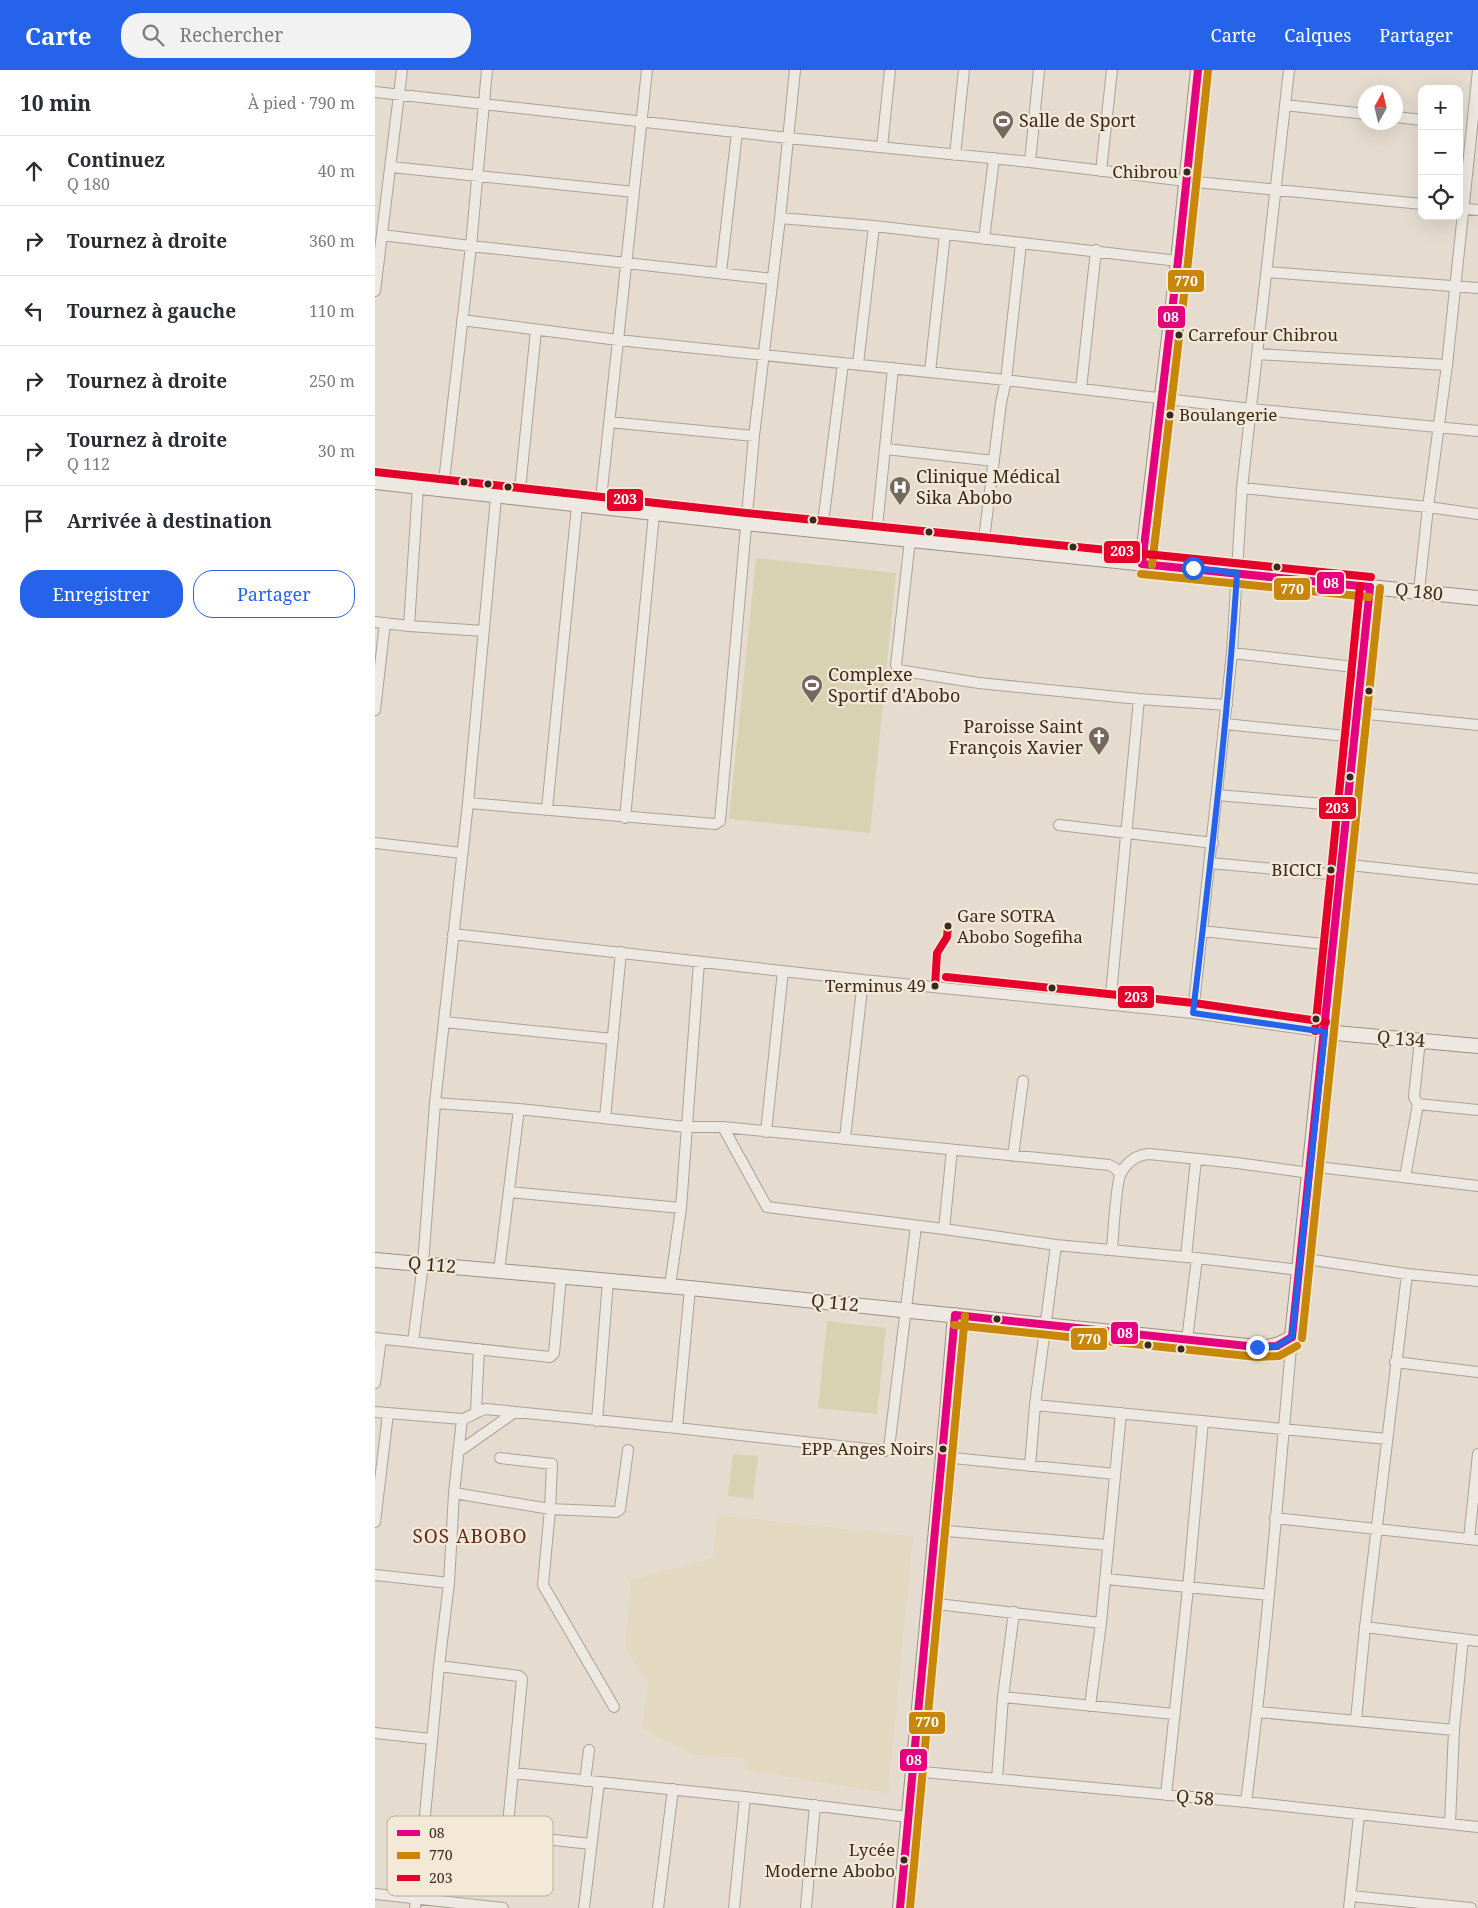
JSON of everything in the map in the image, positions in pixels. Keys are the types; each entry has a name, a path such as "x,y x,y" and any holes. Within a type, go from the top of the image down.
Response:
{"street":[{"path":"375,291 402,70"},
{"path":"443,490 471,246 487,70"},
{"path":"600,508 647,70"},
{"path":"468,803 547,809 625,818 715,824 720,821 745,524 795,70"},
{"path":"882,147 890,70"},
{"path":"955,154 964,70"},
{"path":"1030,162 1039,70"},
{"path":"1101,171 1112,70"},
{"path":"1142,564 1178,261 1198,70"},
{"path":"1193,1013 1213,843 1232,653 1242,488 1289,70"},
{"path":"1463,192 1478,70"},
{"path":"375,92 788,138 994,158 1186,181 1418,204"},
{"path":"1285,105 1358,113"},
{"path":"1403,119 1418,120"},
{"path":"1463,125 1471,126"},
{"path":"721,272 737,132"},
{"path":"984,239 994,158"},
{"path":"391,167 634,192"},
{"path":"1463,208 1478,210"},
{"path":"780,218 874,226 1178,261"},
{"path":"1419,591 1447,365 1460,220"},
{"path":"858,364 874,226"},
{"path":"930,372 945,234"},
{"path":"382,235 771,278"},
{"path":"983,547 1001,403 1006,380 1021,243"},
{"path":"1081,389 1095,250"},
{"path":"1267,272 1478,288"},
{"path":"462,320 618,340 1006,380 1251,409 1478,431"},
{"path":"519,499 536,330"},
{"path":"1257,354 1447,365"},
{"path":"822,531 843,363"},
{"path":"877,536 893,368"},
{"path":"609,422 754,436"},
{"path":"886,449 994,461"},
{"name":"Q 180","path":"375,482 745,524 1478,598"},
{"path":"409,626 418,487"},
{"path":"1242,488 1478,514"},
{"path":"413,1342 423,1264 435,1103 468,803 496,497"},
{"path":"547,809 577,506"},
{"path":"625,818 654,514"},
{"path":"910,540 895,665 898,670 979,683 1139,699 1227,705"},
{"path":"1246,1802 1269,1595 1299,1264 1371,587"},
{"path":"375,710 380,622 484,631"},
{"path":"1232,653 1363,668"},
{"path":"1110,1005 1139,699"},
{"path":"1358,713 1478,724"},
{"path":"1225,724 1356,737"},
{"path":"1217,795 1348,806"},
{"path":"1059,825 1213,843"},
{"path":"375,843 462,853"},
{"path":"1210,862 1478,879"},
{"path":"1202,932 1333,945"},
{"path":"453,934 863,980 1193,1013 1325,1032"},
{"path":"605,1118 621,952"},
{"path":"670,1286 681,1208 699,962"},
{"path":"766,1132 783,971"},
{"path":"845,1138 863,980"},
{"path":"445,1022 613,1039"},
{"name":"Q 134","path":"1325,1032 1478,1046"},
{"path":"1405,1177 1418,1104 1414,1097 1420,1040"},
{"path":"1013,1156 1023,1081"},
{"path":"435,1103 519,1109 686,1126 723,1127 845,1138 1109,1165 1120,1174"},
{"path":"1418,1104 1478,1110"},
{"path":"499,1271 519,1109"},
{"path":"723,1127 767,1207 1056,1245 1478,1280"},
{"path":"944,1229 952,1150"},
{"path":"1112,1250 1120,1174 1139,1155 1149,1154 1310,1170 1405,1177 1478,1186"},
{"path":"1186,1257 1196,1158"},
{"path":"509,1192 681,1208"},
{"path":"375,1412 462,1419 468,1418 476,1411 486,1409 887,1450 889,1448 916,1226"},
{"path":"1030,1466 1035,1405 1056,1245"},
{"path":"1187,1340 1197,1258"},
{"name":"Q 112","path":"375,1260 670,1286 1267,1348 1277,1346 1292,1337"},
{"path":"1356,1720 1395,1362 1407,1274"},
{"path":"375,1383 378,1338 479,1350 552,1356 554,1354 561,1277"},
{"path":"597,1421 608,1281"},
{"path":"677,1428 690,1288"},
{"path":"900,1908 955,1315"},
{"path":"476,1411 479,1350"},
{"path":"1395,1362 1478,1372"},
{"path":"1035,1405 1387,1439"},
{"path":"458,1452 515,1412"},
{"path":"375,1522 388,1414"},
{"path":"1090,1706 1101,1623 1121,1414"},
{"path":"425,1816 431,1739 449,1583 454,1493 462,1419"},
{"path":"1166,1795 1188,1588 1203,1421"},
{"path":"454,1493 550,1508 615,1512 620,1509 628,1450"},
{"path":"1275,1518 1473,1540 1478,1454"},
{"path":"943,1457 1115,1474"},
{"path":"500,1458 552,1464 543,1585 614,1707"},
{"path":"936,1530 1108,1546"},
{"path":"375,1575 449,1583"},
{"path":"1105,1579 1269,1595"},
{"path":"928,1603 1101,1623"},
{"path":"997,1779 1003,1697 1014,1612"},
{"path":"1365,1627 1478,1640"},
{"path":"1449,1823 1453,1730 1463,1639"},
{"path":"439,1666 519,1676 521,1679 509,1816"},
{"path":"1003,1697 1174,1714"},
{"path":"1257,1712 1453,1730"},
{"path":"375,1733 431,1739"},
{"path":"585,1781 589,1750"},
{"name":"Q 58","path":"912,1771 1246,1802 1478,1827"},
{"path":"513,1773 745,1797 908,1817"},
{"path":"584,1908 599,1782"},
{"path":"658,1908 673,1789"},
{"path":"734,1908 745,1797"},
{"path":"806,1908 815,1805"},
{"path":"1349,1908 1359,1814"},
{"path":"553,1839 591,1844"},
{"path":"375,1894 415,1903 503,1908"},
{"path":"1351,1896 1471,1908"}],"shaded area":[{"name":"Complexe Sportif d'Abobo","path":"756,558 896,573 870,833 729,819"},
{"path":"827,1321 886,1328 877,1414 818,1408"},
{"path":"733,1454 758,1456 753,1499 728,1496"},
{"path":"717,1515 910,1536 913,1539 888,1793 745,1770 745,1758 694,1755 642,1728 648,1683 625,1648 631,1580 713,1558"}],"transit line":[{"name":"08","path":"1142,564 1178,261 1198,70"},
{"name":"770","path":"1152,565 1188,262 1208,71"},
{"name":"203","path":"376,472 746,513 1371,577"},
{"name":"08","path":"1142,564 1370,587"},
{"name":"770","path":"1141,574 1369,597"},
{"name":"203","path":"1315,1031 1360,586"},
{"name":"08","path":"1292,1337 1370,587"},
{"name":"770","path":"1302,1338 1380,588"},
{"name":"203","path":"935,986 937,953 947,937 948,926"},
{"name":"203","path":"946,977 1194,1003 1326,1022"},
{"name":"08","path":"955,1315 1257,1347 1277,1346 1292,1337"},
{"name":"08","path":"900,1908 955,1315"},
{"name":"770","path":"910,1908 965,1316"},
{"name":"770","path":"954,1325 1257,1357 1279,1356 1297,1346"}],"place":[{"name":"Salle de Sport","path":"1003,140"},
{"name":"Chibrou","path":"1187,172"},
{"name":"Carrefour Chibrou","path":"1179,335"},
{"name":"Boulangerie","path":"1170,415"},
{"name":"Clinique Médical Sika Abobo","path":"900,506"},
{"name":"Complexe Sportif d'Abobo","path":"812,704"},
{"name":"Paroisse Saint François Xavier","path":"1099,756"},
{"name":"BICICI","path":"1331,870"},
{"name":"Gare SOTRA Abobo Sogefiha","path":"948,926"},
{"name":"Terminus 49","path":"935,986"},
{"name":"EPP Anges Noirs","path":"943,1449"},
{"name":"Lycée Moderne Abobo","path":"904,1860"}],"district":[{"name":"SOS ABOBO","path":"470,1536"}],"route":[{"path":"1193,568 1237,573 1225,724 1193,1013 1325,1032 1292,1337 1277,1346 1257,1347"}]}
